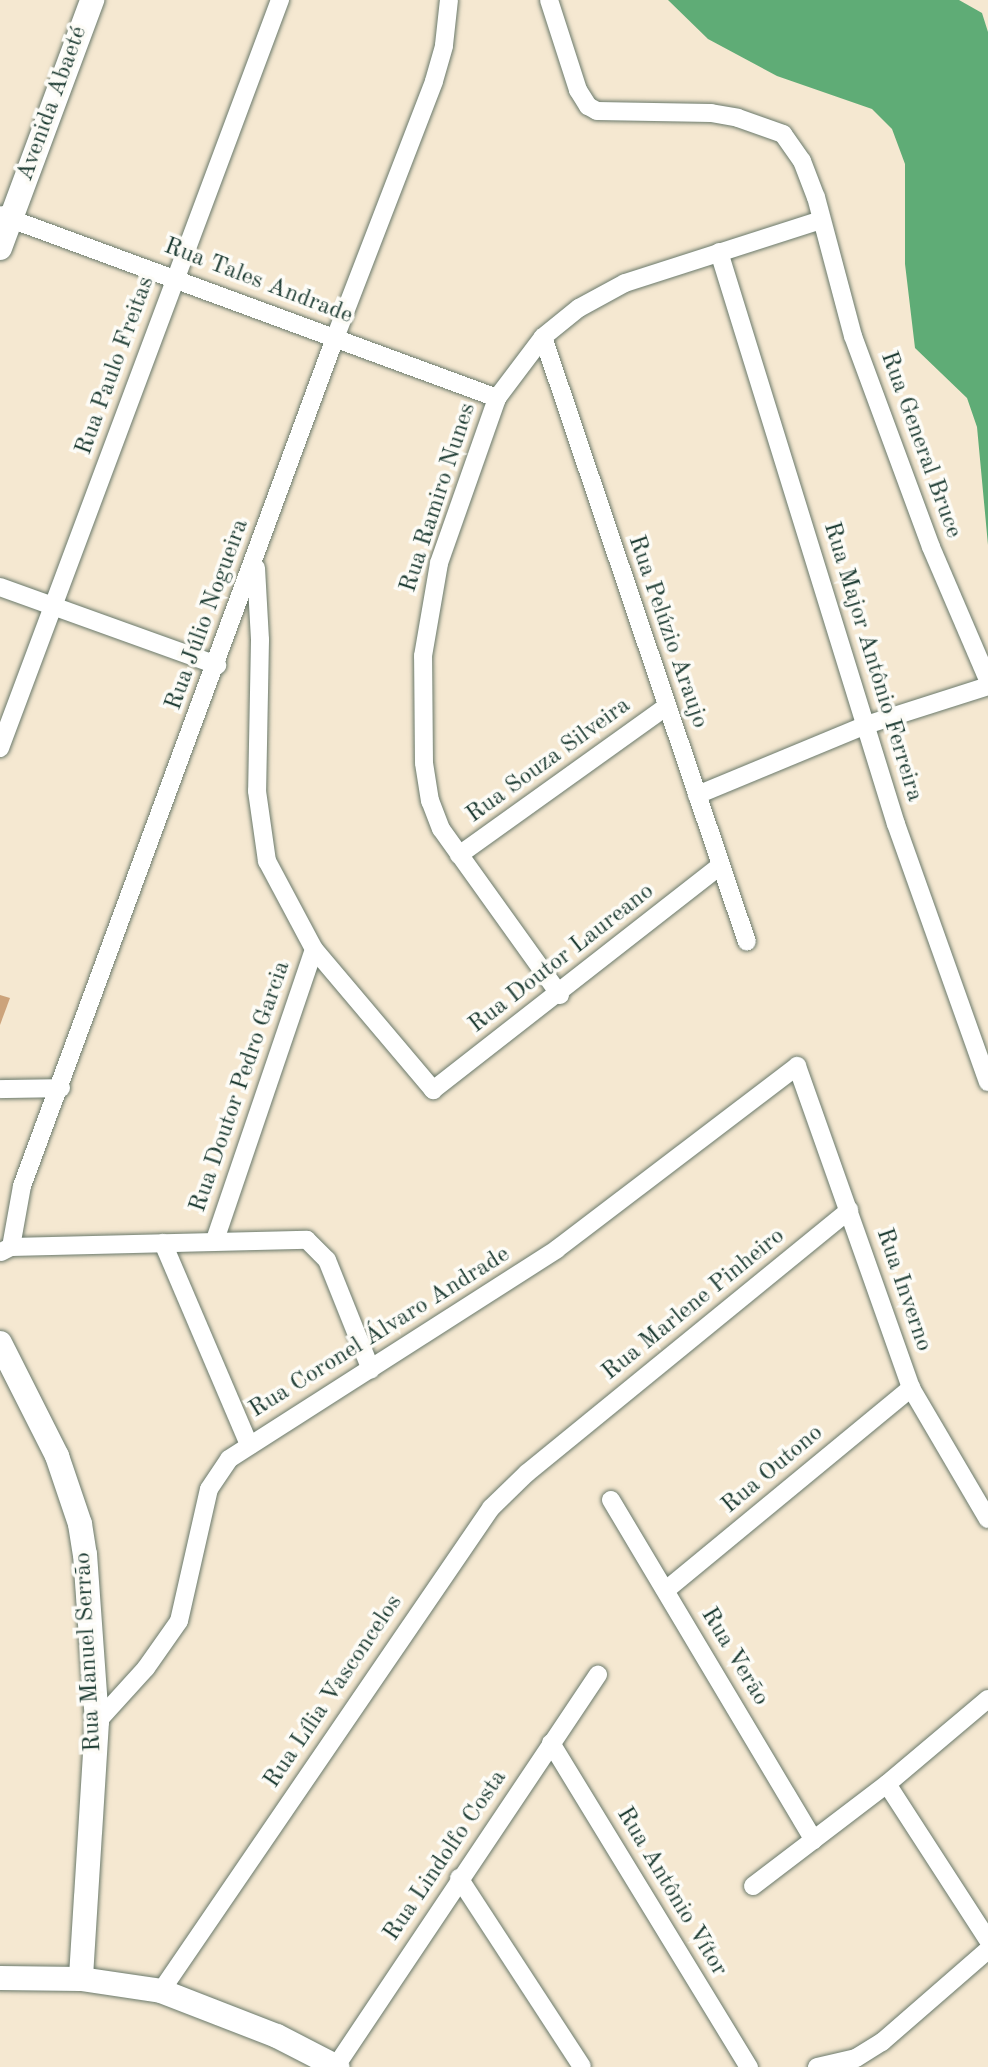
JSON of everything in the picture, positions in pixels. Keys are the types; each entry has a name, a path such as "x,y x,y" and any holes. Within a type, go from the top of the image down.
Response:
{"street":[{"name":"Avenida Abaeté","path":"0,248 5,217 92,0"},
{"name":"Rua Paulo Freitas","path":"0,748 280,0"},
{"name":"Rua Júlio Nogueira","path":"5,1250 22,1186 61,1088 335,338 434,81 444,45 449,0"},
{"name":"Rua General Bruce","path":"549,0 578,90 588,106 597,111 711,113 783,134 802,160 853,336 931,547 988,680"},
{"name":"Rua Tales Andrade","path":"5,217 175,276 497,398"},
{"name":"Rua Ramiro Nunes","path":"560,995 441,829 430,801 424,763 423,656 439,563 497,398 543,337 598,295 719,252 821,220"},
{"name":"Rua Major Antônio Ferreira","path":"719,252 866,725 988,1082"},
{"name":"Rua Pelúzio Araujo","path":"543,337 747,942"},
{"path":"256,558 260,640 257,791 261,833 276,883 314,949"},
{"path":"0,587 54,609 217,665"},
{"path":"697,795 866,725 988,686"},
{"name":"Rua Souza Silveira","path":"459,855 667,706"},
{"name":"Rua Doutor Laureano","path":"314,949 432,1090 560,995 721,865"},
{"name":"Rua Doutor Pedro Garcia","path":"215,1240 314,949"},
{"name":"Rua Inverno","path":"797,1066 911,1388 988,1519"},
{"name":"Rua Coronel Álvaro Andrade","path":"97,1722 170,1639 185,1602 209,1489 229,1459 557,1249 797,1066"},
{"path":"0,1090 61,1088"},
{"name":"Rua Marlene Pinheiro","path":"569,1438 849,1210"},
{"path":"5,1250 215,1240 307,1240 319,1247 371,1370"},
{"path":"163,1243 249,1444"},
{"name":"Rua Manuel Serrão","path":"0,1343 57,1457 80,1524 97,1722 81,1979"},
{"name":"Rua Outono","path":"666,1590 911,1388"},
{"name":"Rua Lília Vasconcelos","path":"161,1991 464,1542 491,1508 569,1438"},
{"name":"Rua Verão","path":"611,1500 814,1840"},
{"name":"Rua Lindolfo Costa","path":"337,2066 598,1674"},
{"path":"753,1886 887,1784 988,1699"},
{"name":"Rua Antônio Vítor","path":"551,1743 749,2067"},
{"path":"887,1784 988,1940"},
{"path":"460,1878 582,2067"},
{"path":"817,2067 856,2058 882,2042 988,1950"},
{"path":"0,1978 81,1979 161,1991 277,2036 337,2066"}],"green space":[{"path":"668,0 959,0 982,13 988,32 988,545 977,427 967,398 915,348 905,264 905,164 892,129 872,109 777,76 708,39"}],"building":[{"path":"0,995 10,998 0,1025"}]}
